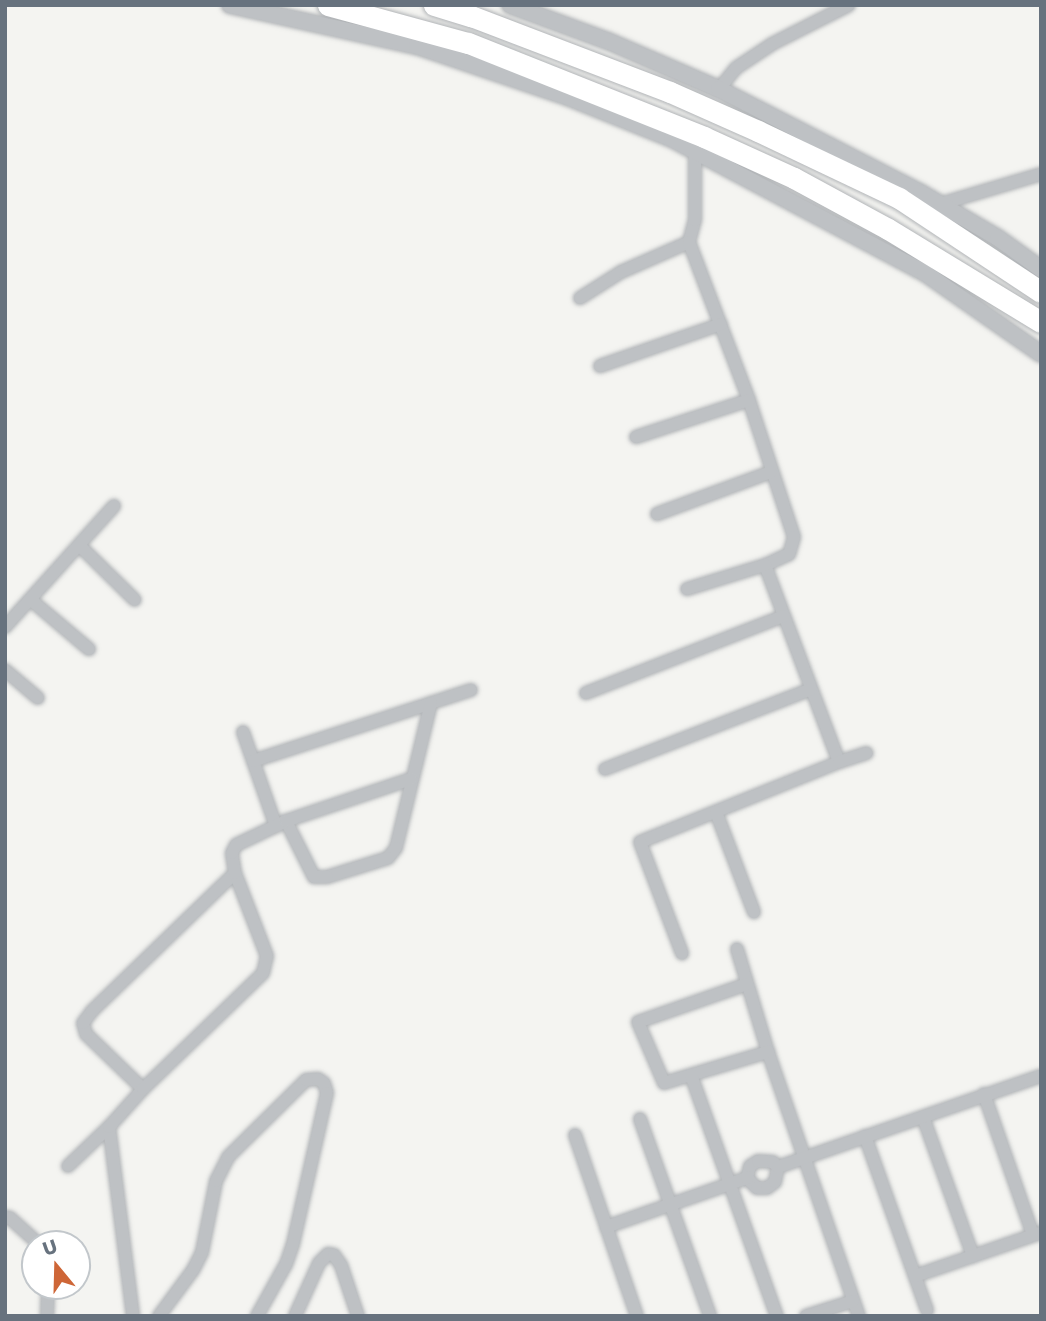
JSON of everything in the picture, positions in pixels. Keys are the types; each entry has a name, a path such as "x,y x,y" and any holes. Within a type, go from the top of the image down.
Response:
{"highway":[{"path":"328,5 468,43 704,136 794,178 888,229 1041,322"},
{"path":"434,5 471,16 670,92 783,143 899,198 1041,292"}],"street":[{"path":"230,5 417,46 568,97 695,151 925,272 1041,354"},
{"path":"510,5 608,41 719,89 940,204 1041,269"},
{"path":"719,89 736,68 772,44 849,5"},
{"path":"687,589 765,565 789,554 793,548 793,537 749,400 689,242 695,220 695,151"},
{"path":"940,204 1041,174"},
{"path":"580,298 621,272 689,242"},
{"path":"600,366 721,324"},
{"path":"636,437 749,400"},
{"path":"657,514 771,472"},
{"path":"5,627 114,506"},
{"path":"79,545 135,600"},
{"path":"765,565 839,762"},
{"path":"32,600 89,649"},
{"path":"586,694 784,616"},
{"path":"5,670 38,698"},
{"path":"605,769 811,689"},
{"path":"253,761 471,690"},
{"path":"243,732 281,824 314,877 327,877 388,858 396,848 431,703"},
{"path":"681,953 640,842 867,753"},
{"path":"68,1166 262,973 266,964 265,947 234,873 232,853 236,845 281,824 411,779"},
{"path":"716,812 754,912"},
{"path":"143,1090 86,1034 83,1023 92,1011 234,873"},
{"path":"737,949 768,1052 859,1316"},
{"path":"747,984 638,1022 664,1083 768,1052"},
{"path":"691,1075 777,1316"},
{"path":"778,1167 1041,1076"},
{"path":"159,1316 193,1270 202,1252 216,1181 228,1157 306,1080 318,1079 324,1083 327,1093 292,1244 286,1264 257,1316"},
{"path":"915,1276 1037,1234 984,1094"},
{"path":"923,1117 973,1256"},
{"path":"640,1119 710,1316"},
{"path":"110,1127 133,1316"},
{"path":"575,1136 637,1316"},
{"path":"865,1136 926,1310"},
{"path":"747,1178 750,1166 758,1161 773,1162 778,1167"},
{"path":"747,1178 757,1188 767,1188 775,1182 778,1167"},
{"path":"606,1227 747,1178"},
{"path":"5,1217 23,1230"},
{"path":"295,1316 319,1263 328,1254 334,1255 341,1265 358,1316"},
{"path":"806,1316 853,1301"}]}
